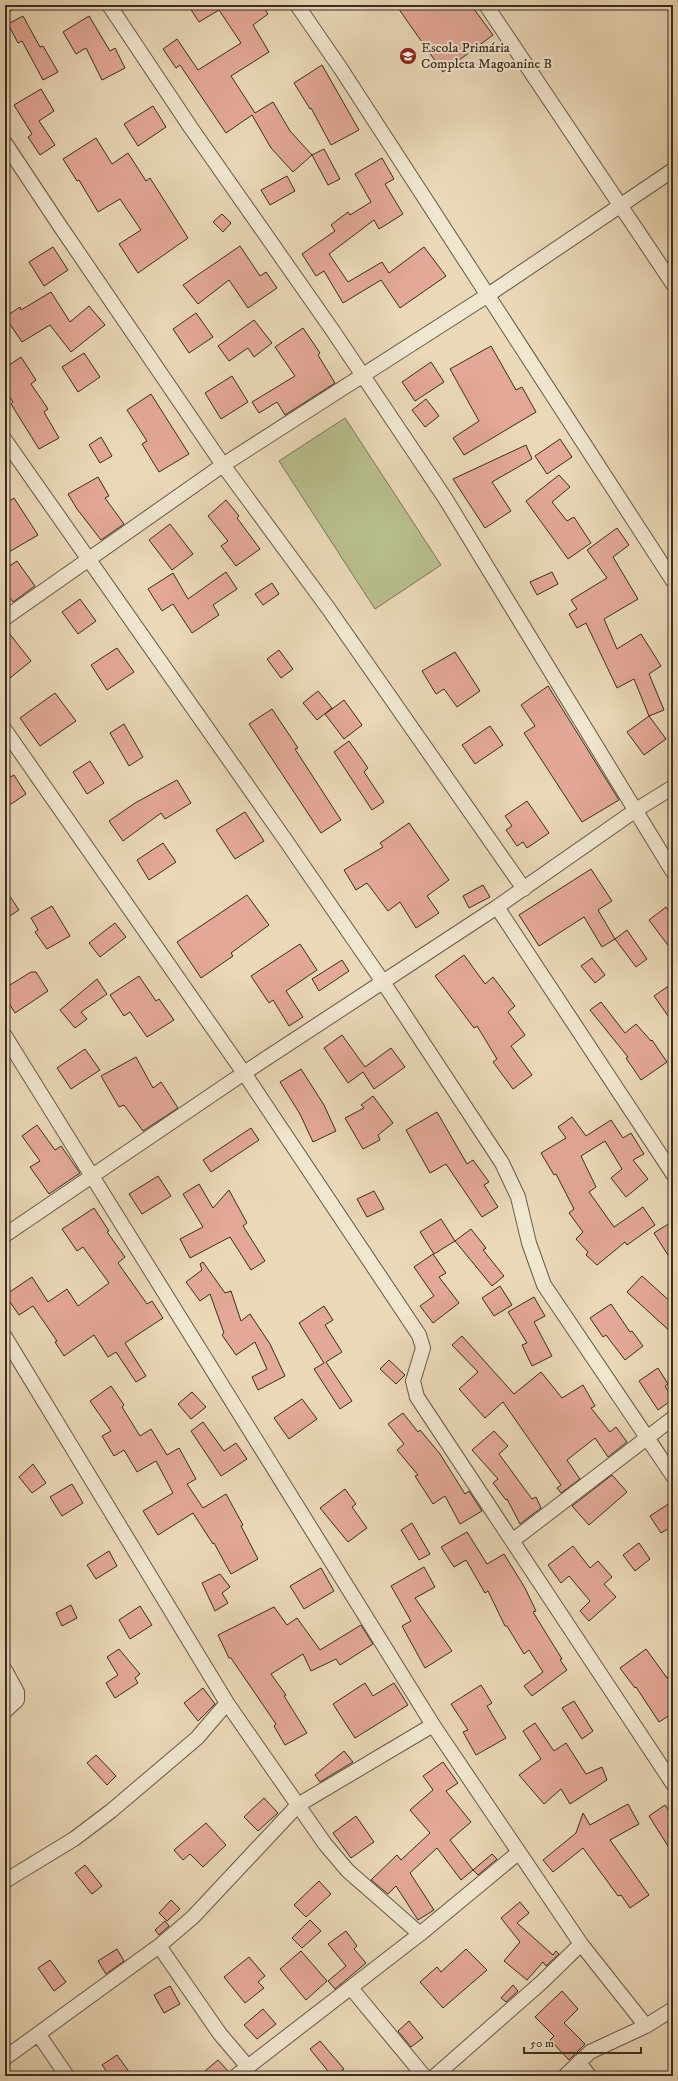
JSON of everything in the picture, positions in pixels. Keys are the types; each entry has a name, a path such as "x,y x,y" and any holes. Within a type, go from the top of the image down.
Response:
{"street":[{"path":"109,5 191,128 445,498 673,872"},
{"path":"297,5 341,69 673,582"},
{"path":"486,5 621,204 673,284"},
{"path":"5,143 223,466 328,608 524,889"},
{"path":"5,618 223,466 488,295 673,170"},
{"path":"5,440 383,982 502,1163 518,1197 529,1244 544,1285 673,1476"},
{"path":"5,730 88,852 244,1073 419,1335 423,1348 413,1381 417,1397 673,1784"},
{"path":"5,1235 244,1073 524,889 636,810 673,787"},
{"path":"497,907 673,1174"},
{"path":"5,1036 433,1725 518,1853 581,1944 646,2026"},
{"path":"5,1337 227,1703 325,1844 348,1871 420,1934"},
{"path":"512,1540 648,1439 673,1418"},
{"path":"5,1670 17,1692 17,1700 5,1711"},
{"path":"5,1881 74,1839 111,1811 197,1738 227,1703"},
{"path":"5,2058 39,2035 160,1946 198,1912 298,1805 433,1725"},
{"path":"236,2076 420,1934 518,1853"},
{"path":"435,2076 542,1982 581,1944"},
{"path":"160,1946 220,2034 248,2067"},
{"path":"351,1988 424,2076"},
{"path":"565,2076 590,2052 606,2042 646,2026 673,2010"},
{"path":"39,2035 67,2076"},
{"path":"579,2062 589,2076"}],"green space":[{"path":"345,418 441,565 375,609 279,461"}],"building":[{"path":"188,5 262,5 268,14 253,25 269,52 231,76 255,113 273,102 290,131 312,155 293,172 271,148 252,115 226,133 180,65 176,68 163,49 177,39 198,70 241,43 219,10 199,22"},
{"path":"396,5 471,5 493,35 443,72"},
{"path":"23,16 40,47 43,46 58,72 43,80 22,41 18,43 8,24"},
{"path":"89,16 110,51 115,48 125,68 102,80 86,48 76,54 63,32"},
{"path":"322,65 359,130 331,145 311,108 310,109 294,83"},
{"path":"41,89 54,111 39,121 55,145 40,155 28,137 32,134 14,105"},
{"path":"153,106 166,127 138,146 124,124"},
{"path":"96,138 112,164 128,153 146,181 150,178 188,238 138,273 119,244 141,230 120,199 98,212 79,180 77,181 63,159"},
{"path":"324,149 340,179 328,185 312,155"},
{"path":"382,158 394,179 385,184 403,214 379,229 374,220 329,254 348,282 382,262 389,273 424,247 446,276 400,308 381,280 343,303 324,271 316,276 302,254 335,231 331,225 348,212 350,215 371,202 355,174"},
{"path":"287,176 295,191 270,205 261,190"},
{"path":"222,214 231,223 223,232 213,222"},
{"path":"240,246 260,276 266,272 277,288 248,308 229,280 198,304 183,285"},
{"path":"53,247 68,270 44,286 29,262"},
{"path":"51,292 70,322 89,306 105,325 71,352 50,325 22,342 5,317 20,307 21,310"},
{"path":"196,313 213,337 189,353 173,329"},
{"path":"254,320 272,343 254,357 248,348 229,361 218,346"},
{"path":"303,328 320,353 318,355 335,383 285,415 277,402 259,413 252,402 295,376 275,347"},
{"path":"491,346 516,390 522,387 536,412 464,455 453,438 479,421 450,369"},
{"path":"84,353 100,377 78,392 62,367"},
{"path":"21,357 36,380 31,384 48,409 44,412 59,438 39,449 11,404 13,402 5,390 5,368"},
{"path":"431,362 444,382 415,401 402,382"},
{"path":"232,376 248,402 221,419 205,393"},
{"path":"151,394 189,454 159,472 142,444 147,441 127,410"},
{"path":"426,399 439,416 425,427 412,410"},
{"path":"101,437 112,456 100,463 89,445"},
{"path":"560,439 572,457 547,474 535,456"},
{"path":"526,445 532,459 492,482 511,511 485,528 453,479"},
{"path":"559,475 570,487 552,502 567,521 574,517 591,543 568,559 526,501"},
{"path":"98,477 109,496 105,498 124,524 101,540 77,509 68,494"},
{"path":"14,498 38,535 9,552 5,545 5,504"},
{"path":"226,500 239,516 237,518 260,549 236,566 221,546 228,541 208,516"},
{"path":"170,524 193,554 172,570 149,540"},
{"path":"617,528 629,545 613,557 638,599 604,619 617,649 641,634 661,666 649,674 664,710 649,716 634,679 617,688 586,623 577,628 569,614 577,609 571,600 607,578 587,550"},
{"path":"17,561 35,586 13,602 5,591 5,569"},
{"path":"226,572 237,589 213,605 219,615 192,633 173,604 162,611 148,589 173,573 188,599"},
{"path":"552,572 558,584 537,595 530,582"},
{"path":"272,583 279,594 263,605 255,594"},
{"path":"80,599 96,621 78,634 62,612"},
{"path":"5,628 31,661 5,682"},
{"path":"117,648 134,672 107,690 91,665"},
{"path":"279,650 293,669 281,678 267,659"},
{"path":"455,652 480,691 457,707 444,689 436,694 422,671"},
{"path":"548,686 619,800 582,822 524,733 535,726 521,705"},
{"path":"318,691 332,708 317,720 303,703"},
{"path":"55,693 76,721 40,746 20,718"},
{"path":"344,700 362,725 344,739 325,714"},
{"path":"272,709 298,748 295,749 341,820 321,833 249,724"},
{"path":"649,716 666,739 644,755 627,732"},
{"path":"124,724 143,757 129,766 110,733"},
{"path":"490,726 503,745 475,764 462,745"},
{"path":"349,741 368,768 364,772 384,802 372,810 334,752"},
{"path":"90,761 104,783 87,794 73,772"},
{"path":"14,775 26,794 5,808 5,780"},
{"path":"177,780 191,803 165,819 161,813 123,841 109,821 135,803"},
{"path":"527,801 549,833 527,848 523,842 517,846 506,830 512,826 505,816"},
{"path":"245,812 264,841 235,859 216,830"},
{"path":"409,823 449,880 427,896 439,913 416,928 400,902 388,911 367,883 356,890 344,870 383,847 380,843"},
{"path":"163,843 176,862 149,880 137,860"},
{"path":"591,869 612,901 598,910 615,939 602,947 584,917 539,946 519,915"},
{"path":"483,885 490,897 469,908 463,896"},
{"path":"5,889 19,910 5,919"},
{"path":"247,895 269,925 231,953 233,956 201,978 177,942"},
{"path":"52,906 70,936 47,949 35,932 38,930 31,918"},
{"path":"666,907 673,917 673,952 649,920"},
{"path":"115,923 126,937 100,957 89,943"},
{"path":"627,930 647,959 636,967 615,939"},
{"path":"300,944 317,970 286,991 303,1017 289,1026 273,1000 269,1003 251,976"},
{"path":"464,955 485,984 493,977 515,1006 508,1012 525,1035 511,1046 532,1075 513,1089 493,1062 497,1059 477,1026 474,1028 435,976"},
{"path":"592,958 605,975 595,983 581,966"},
{"path":"342,960 349,971 319,991 312,979"},
{"path":"31,972 36,972 48,991 15,1013 5,997 5,988"},
{"path":"139,976 156,1001 159,999 174,1020 147,1037 130,1012 124,1016 110,995"},
{"path":"97,979 107,994 81,1012 87,1019 75,1028 60,1010"},
{"path":"673,983 673,1023 654,996"},
{"path":"601,1002 625,1033 636,1024 651,1041 652,1040 667,1062 641,1080 626,1058 628,1057 590,1010"},
{"path":"342,1035 365,1067 391,1048 405,1067 374,1089 363,1072 348,1083 324,1048"},
{"path":"85,1049 100,1070 71,1089 57,1068"},
{"path":"136,1057 153,1088 161,1082 178,1108 143,1131 124,1105 119,1107 101,1076"},
{"path":"301,1069 324,1105 336,1131 313,1142 300,1114 280,1082"},
{"path":"373,1096 393,1123 378,1135 380,1140 363,1149 345,1118 364,1108 361,1105"},
{"path":"437,1112 467,1164 473,1160 489,1182 484,1185 498,1207 482,1217 446,1164 430,1173 406,1130"},
{"path":"572,1117 586,1136 611,1120 623,1138 631,1133 644,1154 633,1160 648,1179 626,1197 611,1178 622,1169 605,1141 581,1156 596,1187 589,1192 614,1227 643,1207 655,1225 627,1245 625,1242 597,1265 586,1255 588,1252 576,1239 583,1232 569,1213 574,1209 556,1174 554,1175 541,1153 566,1138 558,1127"},
{"path":"37,1125 55,1150 61,1146 80,1173 49,1194 30,1167 40,1161 22,1136"},
{"path":"251,1128 259,1140 211,1172 203,1160"},
{"path":"158,1176 171,1196 142,1214 129,1194"},
{"path":"199,1184 213,1208 229,1190 247,1223 243,1226 265,1261 251,1270 230,1237 190,1258 180,1239 203,1227 183,1194"},
{"path":"374,1191 384,1209 367,1217 357,1199"},
{"path":"94,1208 109,1231 107,1232 125,1257 118,1263 147,1304 152,1301 163,1318 125,1343 146,1376 136,1382 116,1352 108,1357 94,1335 64,1356 55,1342 57,1341 33,1306 19,1315 5,1295 32,1277 48,1302 67,1289 78,1306 109,1283 83,1247 77,1251 62,1229"},
{"path":"441,1219 455,1241 434,1254 420,1232"},
{"path":"673,1221 673,1263 654,1233"},
{"path":"471,1229 486,1248 483,1250 504,1276 492,1286 455,1241"},
{"path":"433,1254 446,1273 439,1277 459,1303 433,1323 420,1306 434,1296 414,1267"},
{"path":"203,1262 225,1293 231,1291 241,1321 250,1314 270,1344 285,1376 258,1390 252,1377 267,1369 255,1342 236,1355 222,1335 224,1333 210,1294 200,1301 186,1282 202,1270 200,1264"},
{"path":"642,1276 673,1304 673,1334 627,1292"},
{"path":"500,1286 512,1305 494,1316 482,1298"},
{"path":"534,1297 545,1316 534,1322 552,1356 532,1366 522,1345 527,1343 508,1312"},
{"path":"611,1304 630,1332 632,1331 643,1346 625,1360 606,1335 603,1337 590,1318"},
{"path":"324,1306 333,1320 325,1325 342,1352 326,1362 352,1401 340,1409 314,1369 324,1363 299,1323"},
{"path":"462,1336 514,1394 541,1372 562,1398 583,1385 595,1406 591,1408 610,1432 616,1427 627,1442 608,1457 595,1438 567,1460 580,1479 561,1493 557,1488 561,1485 503,1402 485,1418 459,1389 478,1372 452,1345"},
{"path":"389,1360 405,1375 396,1384 380,1369"},
{"path":"658,1368 668,1384 665,1386 673,1399 658,1410 639,1381"},
{"path":"111,1386 124,1405 122,1407 140,1436 151,1429 167,1455 179,1448 196,1479 187,1484 203,1508 226,1494 243,1525 241,1526 258,1559 231,1574 214,1543 213,1544 193,1513 158,1535 143,1511 173,1493 156,1461 137,1472 124,1450 114,1456 102,1436 111,1431 90,1401"},
{"path":"192,1392 206,1407 191,1419 178,1404"},
{"path":"302,1399 317,1419 289,1439 274,1418"},
{"path":"403,1413 418,1432 420,1430 440,1454 465,1494 469,1491 482,1511 460,1524 445,1496 433,1504 415,1476 418,1475 397,1450 404,1444 388,1424"},
{"path":"203,1422 224,1451 236,1443 247,1459 221,1476 191,1431"},
{"path":"494,1431 508,1446 499,1454 532,1499 536,1497 541,1508 520,1524 507,1499 506,1500 493,1483 498,1479 472,1450"},
{"path":"33,1464 46,1483 32,1493 19,1477"},
{"path":"612,1475 627,1492 589,1525 572,1506"},
{"path":"72,1484 83,1503 62,1516 50,1497"},
{"path":"345,1489 356,1504 352,1507 367,1528 348,1542 320,1508"},
{"path":"673,1501 673,1526 661,1533 650,1516"},
{"path":"412,1523 430,1554 419,1560 401,1530"},
{"path":"467,1532 487,1564 504,1554 525,1588 536,1611 533,1612 562,1659 560,1660 567,1670 532,1696 524,1686 543,1672 529,1650 524,1654 507,1626 505,1626 488,1591 485,1593 466,1560 454,1567 441,1547"},
{"path":"639,1543 650,1559 635,1571 623,1555"},
{"path":"573,1546 590,1568 598,1561 612,1577 604,1584 616,1597 589,1621 580,1611 590,1601 569,1576 561,1583 548,1565"},
{"path":"109,1551 117,1566 96,1579 87,1565"},
{"path":"424,1567 435,1587 415,1598 452,1651 425,1668 402,1626 411,1621 391,1586"},
{"path":"321,1568 334,1591 304,1609 290,1586"},
{"path":"220,1574 230,1587 222,1593 228,1603 215,1611 202,1583"},
{"path":"71,1605 77,1618 62,1626 56,1613"},
{"path":"140,1606 152,1625 130,1639 119,1620"},
{"path":"274,1607 287,1625 297,1618 320,1650 361,1625 373,1644 340,1665 336,1659 311,1671 303,1654 271,1674 286,1695 284,1696 307,1733 285,1745 274,1726 276,1724 231,1658 229,1658 218,1635"},
{"path":"119,1649 140,1674 135,1678 138,1683 115,1698 106,1683 118,1675 107,1657"},
{"path":"646,1649 667,1678 673,1674 673,1713 659,1722 636,1687 635,1688 620,1668"},
{"path":"365,1683 373,1696 394,1683 408,1705 355,1738 333,1704"},
{"path":"481,1685 492,1703 487,1706 506,1738 476,1755 463,1732 468,1730 451,1704"},
{"path":"203,1688 215,1704 198,1721 184,1703"},
{"path":"574,1701 593,1731 582,1739 562,1708"},
{"path":"535,1723 554,1751 566,1743 586,1774 602,1767 607,1780 570,1804 561,1789 544,1804 519,1775 541,1759 523,1731"},
{"path":"344,1751 353,1762 320,1782 315,1775"},
{"path":"96,1755 116,1776 107,1785 87,1763"},
{"path":"443,1762 458,1783 446,1791 471,1822 450,1840 473,1870 461,1880 437,1848 410,1873 434,1910 418,1920 396,1886 388,1894 371,1880 397,1855 401,1860 430,1833 410,1810 433,1790 423,1776"},
{"path":"264,1798 278,1813 258,1831 244,1817"},
{"path":"628,1804 639,1824 610,1840 649,1895 630,1908 621,1895 618,1896 583,1848 553,1872 543,1860 576,1833 583,1813 590,1825"},
{"path":"665,1805 673,1817 673,1854 649,1816"},
{"path":"356,1816 374,1842 351,1858 333,1833"},
{"path":"206,1823 226,1845 203,1867 190,1854 183,1860 174,1850"},
{"path":"492,1854 497,1859 478,1875 473,1870"},
{"path":"85,1865 102,1886 92,1894 75,1873"},
{"path":"319,1881 331,1894 306,1917 294,1905"},
{"path":"171,1900 180,1909 167,1921 159,1913"},
{"path":"520,1902 529,1913 517,1923 553,1955 556,1951 559,1954 546,1966 543,1962 527,1980 504,1961 520,1942 501,1918"},
{"path":"310,1920 321,1931 302,1948 292,1938"},
{"path":"165,1921 169,1926 159,1935 155,1930"},
{"path":"346,1931 357,1946 354,1949 366,1963 335,1989 328,1981 346,1966 328,1944"},
{"path":"117,1949 124,1961 106,1974 98,1961"},
{"path":"466,1949 487,1970 443,2008 420,1982 437,1967 441,1972"},
{"path":"301,1951 327,1981 306,2000 280,1969"},
{"path":"249,1957 265,1976 258,1982 264,1988 245,2003 224,1977"},
{"path":"50,1960 66,1982 54,1991 38,1968"},
{"path":"513,1985 518,1991 506,2002 501,1998"},
{"path":"170,1986 180,2004 164,2013 154,1995"},
{"path":"562,1991 578,2009 564,2023 585,2044 569,2060 550,2040 554,2036 535,2017"},
{"path":"263,2009 276,2024 257,2039 244,2025"},
{"path":"409,2021 423,2038 411,2047 398,2031"},
{"path":"320,2041 344,2069 335,2076 332,2076 310,2049"},
{"path":"117,2055 132,2076 110,2076 102,2065"},
{"path":"218,2060 229,2072 228,2076 199,2076"}],"place":[{"name":"Escola Primária Completa Magoanine B","path":"408,56"}]}
